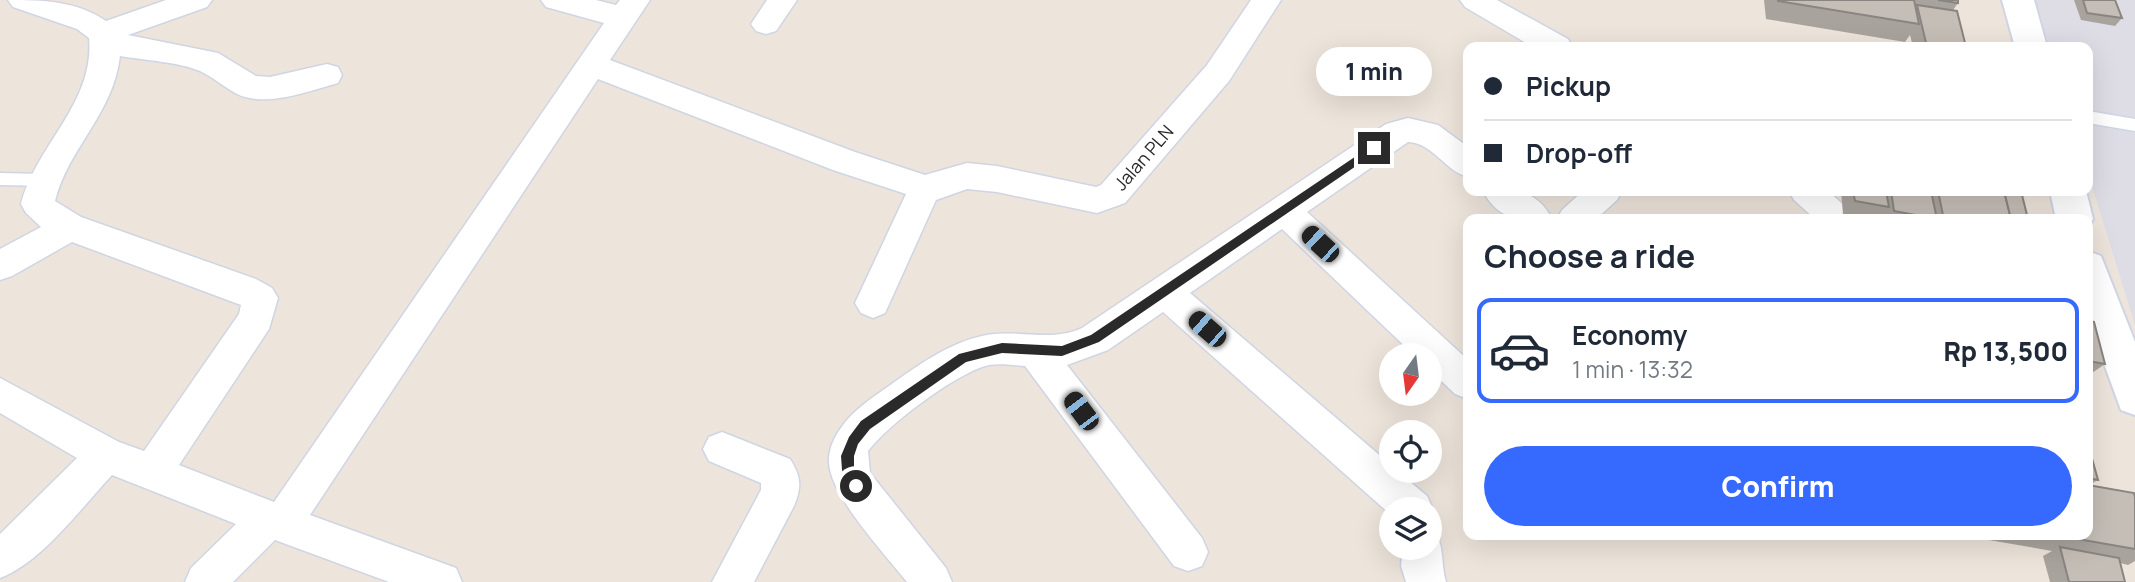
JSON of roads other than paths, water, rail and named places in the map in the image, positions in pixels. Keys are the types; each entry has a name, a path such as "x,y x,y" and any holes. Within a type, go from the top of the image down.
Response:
{"main road":[{"path":"2018,0 2030,42"},
{"path":"2069,196 2074,214"},
{"path":"2093,278 2125,345 2135,397"}],"street":[{"path":"23,0 87,22 101,35 107,51 83,122 44,180 38,204 46,214 69,228 244,289 260,298 256,318 152,472"},
{"path":"101,35 129,0"},
{"path":"101,35 197,0"},
{"path":"205,582 275,521 628,9 556,0"},
{"name":"Jalan PLN","path":"925,188 938,187 956,177 967,176 1105,199 1114,194 1218,73 1266,0"},
{"path":"1475,0 1548,42"},
{"path":"101,35 206,61 250,86 270,88 327,75"},
{"path":"591,65 844,162 925,188 873,303"},
{"path":"932,582 856,486 848,470 848,456 853,441 866,425 963,358 1002,348 1062,351 1095,339 1397,133 1410,128 1424,131 1463,162"},
{"path":"1506,196 1529,214"},
{"path":"1580,214 1599,196"},
{"path":"1812,196 1832,214"},
{"path":"1283,210 1463,378"},
{"path":"0,266 69,228"},
{"path":"1166,293 1399,497"},
{"path":"1035,351 1188,552"},
{"path":"0,394 106,455 442,582"},
{"path":"722,449 776,471 781,480 780,493 732,582"},
{"path":"0,559 27,537 106,455"},
{"path":"1422,560 1426,582"}],"lane":[{"path":"2093,118 2135,125"},
{"path":"0,179 44,180"}]}
